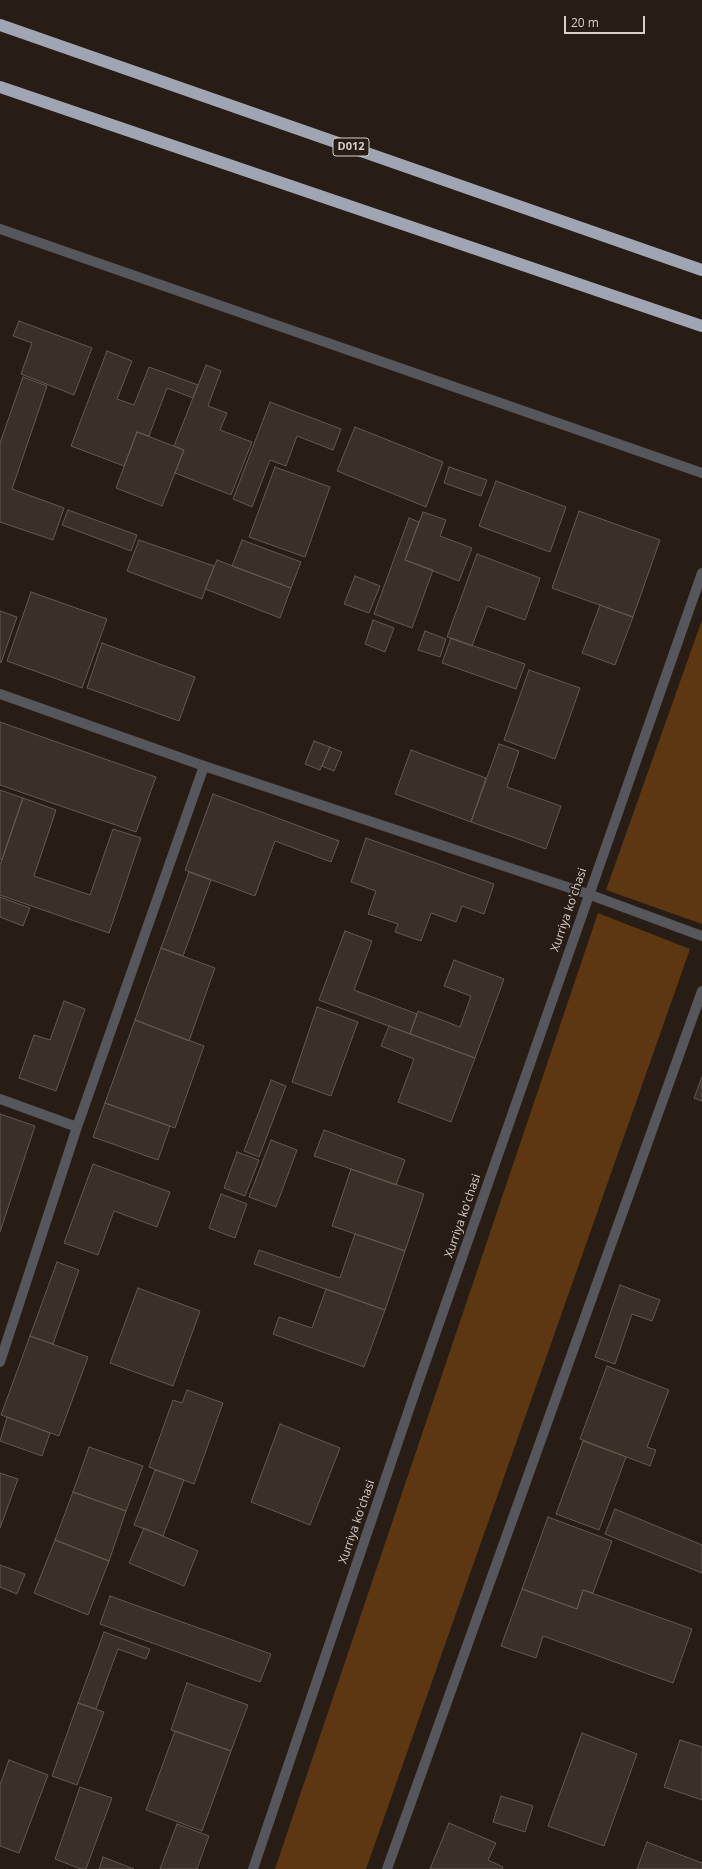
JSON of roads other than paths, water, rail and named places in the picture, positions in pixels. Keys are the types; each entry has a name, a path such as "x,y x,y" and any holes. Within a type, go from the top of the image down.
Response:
{"highway":[{"name":"D012","path":"0,25 702,270"},
{"path":"0,87 702,326"}],"street":[{"path":"0,229 702,473"},
{"name":"Xurriya ko'chasi","path":"253,1869 417,1386 588,894 702,573"},
{"path":"0,694 204,766 588,894 702,936"},
{"path":"0,1362 77,1127 204,766"},
{"path":"387,1869 702,991"},
{"path":"0,1099 77,1127"}]}
